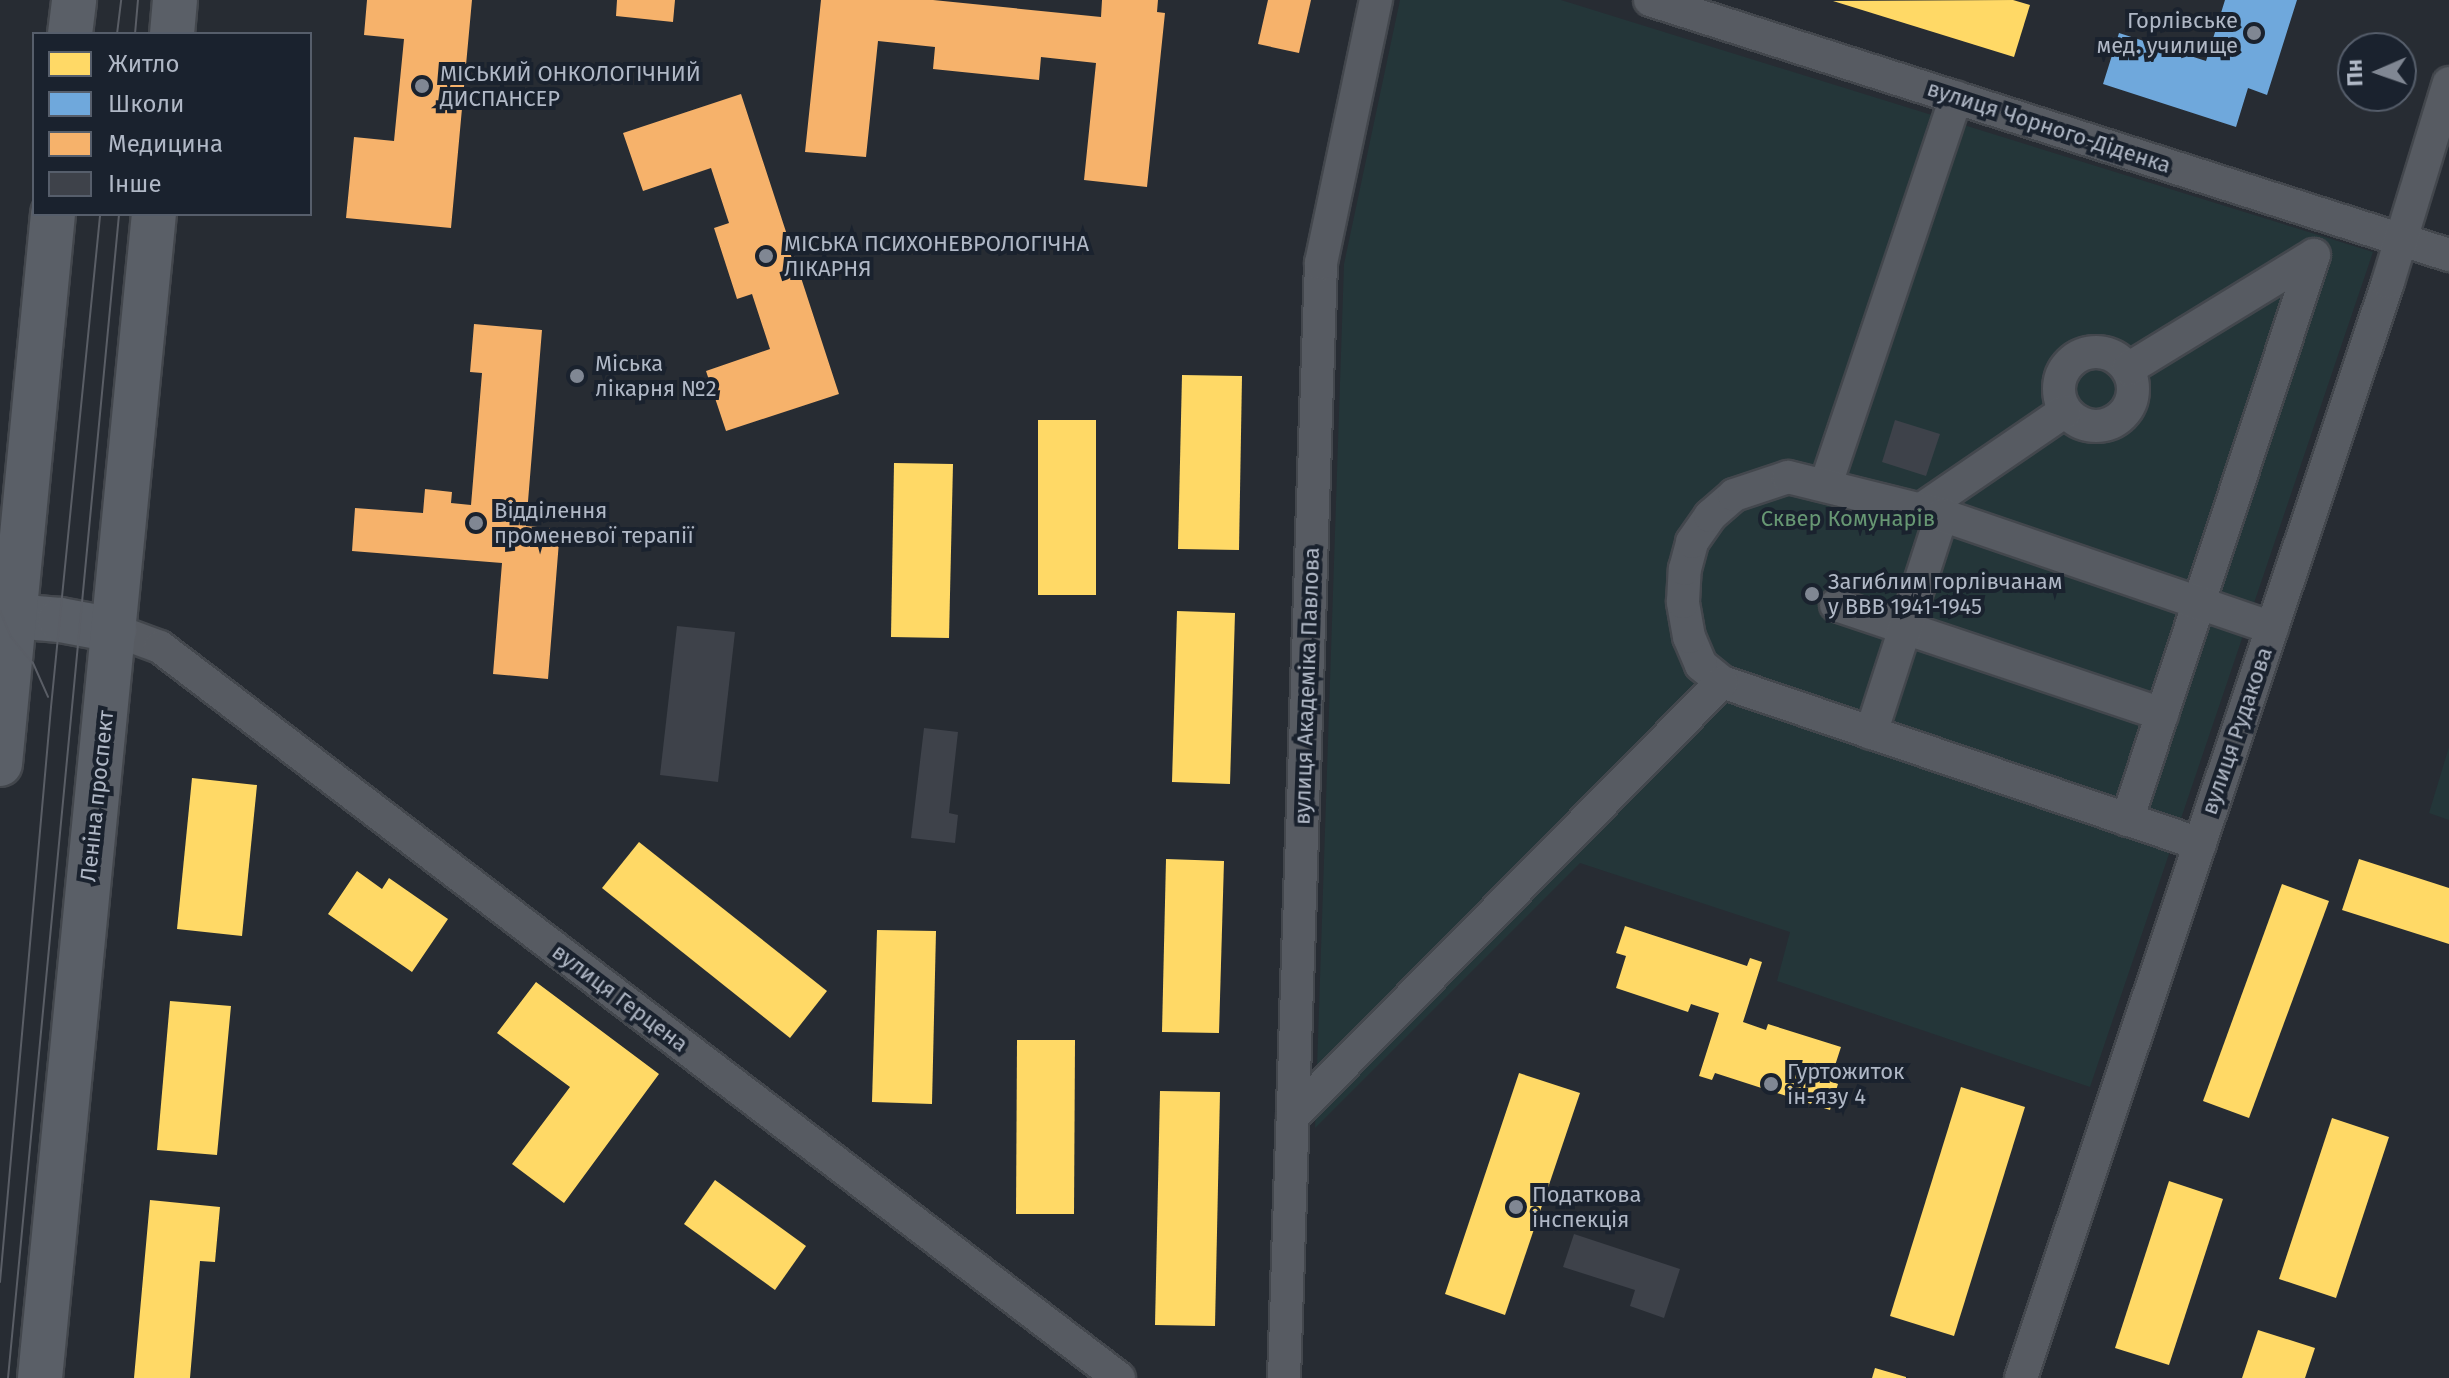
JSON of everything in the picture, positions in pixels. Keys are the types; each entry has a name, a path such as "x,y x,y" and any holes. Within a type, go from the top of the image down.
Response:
{"main road":[{"path":"70,32 74,0"},
{"path":"172,32 175,0"},
{"path":"0,764 7,616 53,216"},
{"name":"Леніна проспект","path":"40,1378 154,216"},
{"path":"7,616 71,621 114,630"}],"street":[{"name":"вулиця Академіка Павлова","path":"1284,1378 1321,263 1376,0"},
{"name":"вулиця Чорного-Діденка","path":"1650,0 2449,255"},
{"name":"вулиця Рудакова","path":"2021,1378 2401,239 2449,83"},
{"path":"1826,484 1956,97"},
{"path":"2127,820 2314,255 2128,369"},
{"path":"2103,352 2115,357 2128,369 2133,388 2130,404 2109,424 2087,426 2065,411 2058,385 2062,373 2075,357 2103,352"},
{"path":"1871,733 1905,627 1932,512 2065,411"},
{"path":"2200,844 1722,682 1701,665 1689,637 1683,602 1685,569 1692,542 1710,516 1734,495 1788,477 1932,512 2272,628"},
{"path":"1836,605 2162,714"},
{"name":"вулиця Герцена","path":"114,630 160,647 1119,1378"},
{"path":"1293,1116 1722,682"}],"green space":[{"name":"Сквер Комунарів","path":"1400,0 1561,0 2373,252 2090,1087 1777,981 1790,932 1580,863 1315,1128 1344,264"},
{"path":"2449,747 2449,820 2429,813"}],"building: Житло":[{"path":"2013,0 2030,5 2014,57 1833,1"},
{"path":"1182,375 1242,376 1239,550 1178,549"},
{"path":"1038,420 1096,420 1096,595 1038,595"},
{"path":"894,463 953,464 949,638 891,637"},
{"path":"1177,611 1235,613 1230,784 1172,782"},
{"path":"192,778 257,785 242,936 177,929"},
{"path":"639,842 827,991 790,1038 602,888"},
{"path":"1166,859 1224,861 1219,1033 1162,1032"},
{"path":"2359,859 2449,888 2449,944 2342,910"},
{"path":"357,871 382,889 389,878 448,919 412,972 328,914"},
{"path":"2282,884 2329,901 2249,1118 2203,1101"},
{"path":"1625,926 1747,966 1750,958 1762,962 1743,1022 1766,1030 1768,1024 1841,1047 1830,1081 1838,1084 1830,1110 1715,1073 1712,1080 1699,1076 1719,1013 1691,1004 1688,1012 1616,988 1626,956 1616,953"},
{"path":"877,930 936,931 932,1104 872,1102"},
{"path":"536,982 659,1074 564,1203 512,1164 570,1087 497,1033"},
{"path":"170,1001 231,1006 217,1155 157,1150"},
{"path":"1017,1040 1075,1040 1074,1214 1016,1214"},
{"path":"1519,1073 1580,1093 1505,1315 1445,1294"},
{"path":"1961,1087 2025,1107 1954,1336 1890,1316"},
{"path":"1160,1091 1220,1092 1215,1326 1155,1325"},
{"path":"2332,1118 2389,1137 2336,1298 2279,1279"},
{"path":"715,1180 806,1246 775,1290 684,1224"},
{"path":"2169,1181 2223,1199 2169,1365 2115,1348"},
{"path":"150,1200 220,1207 215,1262 200,1261 190,1378 134,1378"},
{"path":"2258,1330 2315,1348 2305,1378 2242,1378"},
{"path":"1875,1368 1906,1377 1906,1378 1872,1378"}],"building: Школи":[{"path":"2225,0 2297,0 2267,95 2248,88 2236,127 2103,84 2119,33 2206,61"}],"building: Медицина":[{"path":"367,0 472,0 451,228 346,218 354,137 394,141 404,39 364,35"},
{"path":"617,0 675,0 673,22 616,16"},
{"path":"821,0 933,0 1101,17 1102,0 1158,0 1157,12 1165,13 1147,187 1084,180 1096,63 1041,57 1039,80 933,69 935,47 878,41 866,157 805,152"},
{"path":"1268,0 1311,0 1299,53 1258,44"},
{"path":"741,94 839,394 726,431 706,371 770,349 752,294 737,299 714,228 729,223 711,168 643,191 623,133"},
{"path":"474,324 542,330 526,526 560,529 548,679 493,674 502,563 352,551 355,508 423,513 425,489 452,492 451,503 471,505 482,373 470,372"}],"building: Інше":[{"path":"1895,420 1940,434 1926,476 1882,462"},
{"path":"677,626 735,632 718,782 660,775"},
{"path":"924,728 958,732 949,813 958,815 955,843 911,838"},
{"path":"1574,1234 1680,1269 1664,1318 1630,1306 1635,1290 1563,1267"}],"tram line":[{"path":"117,32 121,0"},
{"path":"135,32 138,0"},
{"path":"0,1282 51,707 100,216"},
{"path":"8,1378 119,216"},
{"path":"0,611 11,637 33,663 48,697"}],"place":[{"name":"Горлівське мед. училище","path":"2254,33"},
{"name":"МІСЬКИЙ ОНКОЛОГІЧНИЙ ДИСПАНСЕР","path":"422,86"},
{"name":"МІСЬКА ПСИХОНЕВРОЛОГІЧНА ЛІКАРНЯ","path":"766,256"},
{"name":"Міська лікарня №2","path":"577,376"},
{"name":"Відділення променевої терапії","path":"476,523"},
{"name":"Загиблим горлівчанам у ВВВ 1941-1945","path":"1812,594"},
{"name":"Гуртожиток ін-язу 4","path":"1771,1084"},
{"name":"Податкова інспекція","path":"1516,1207"}]}
